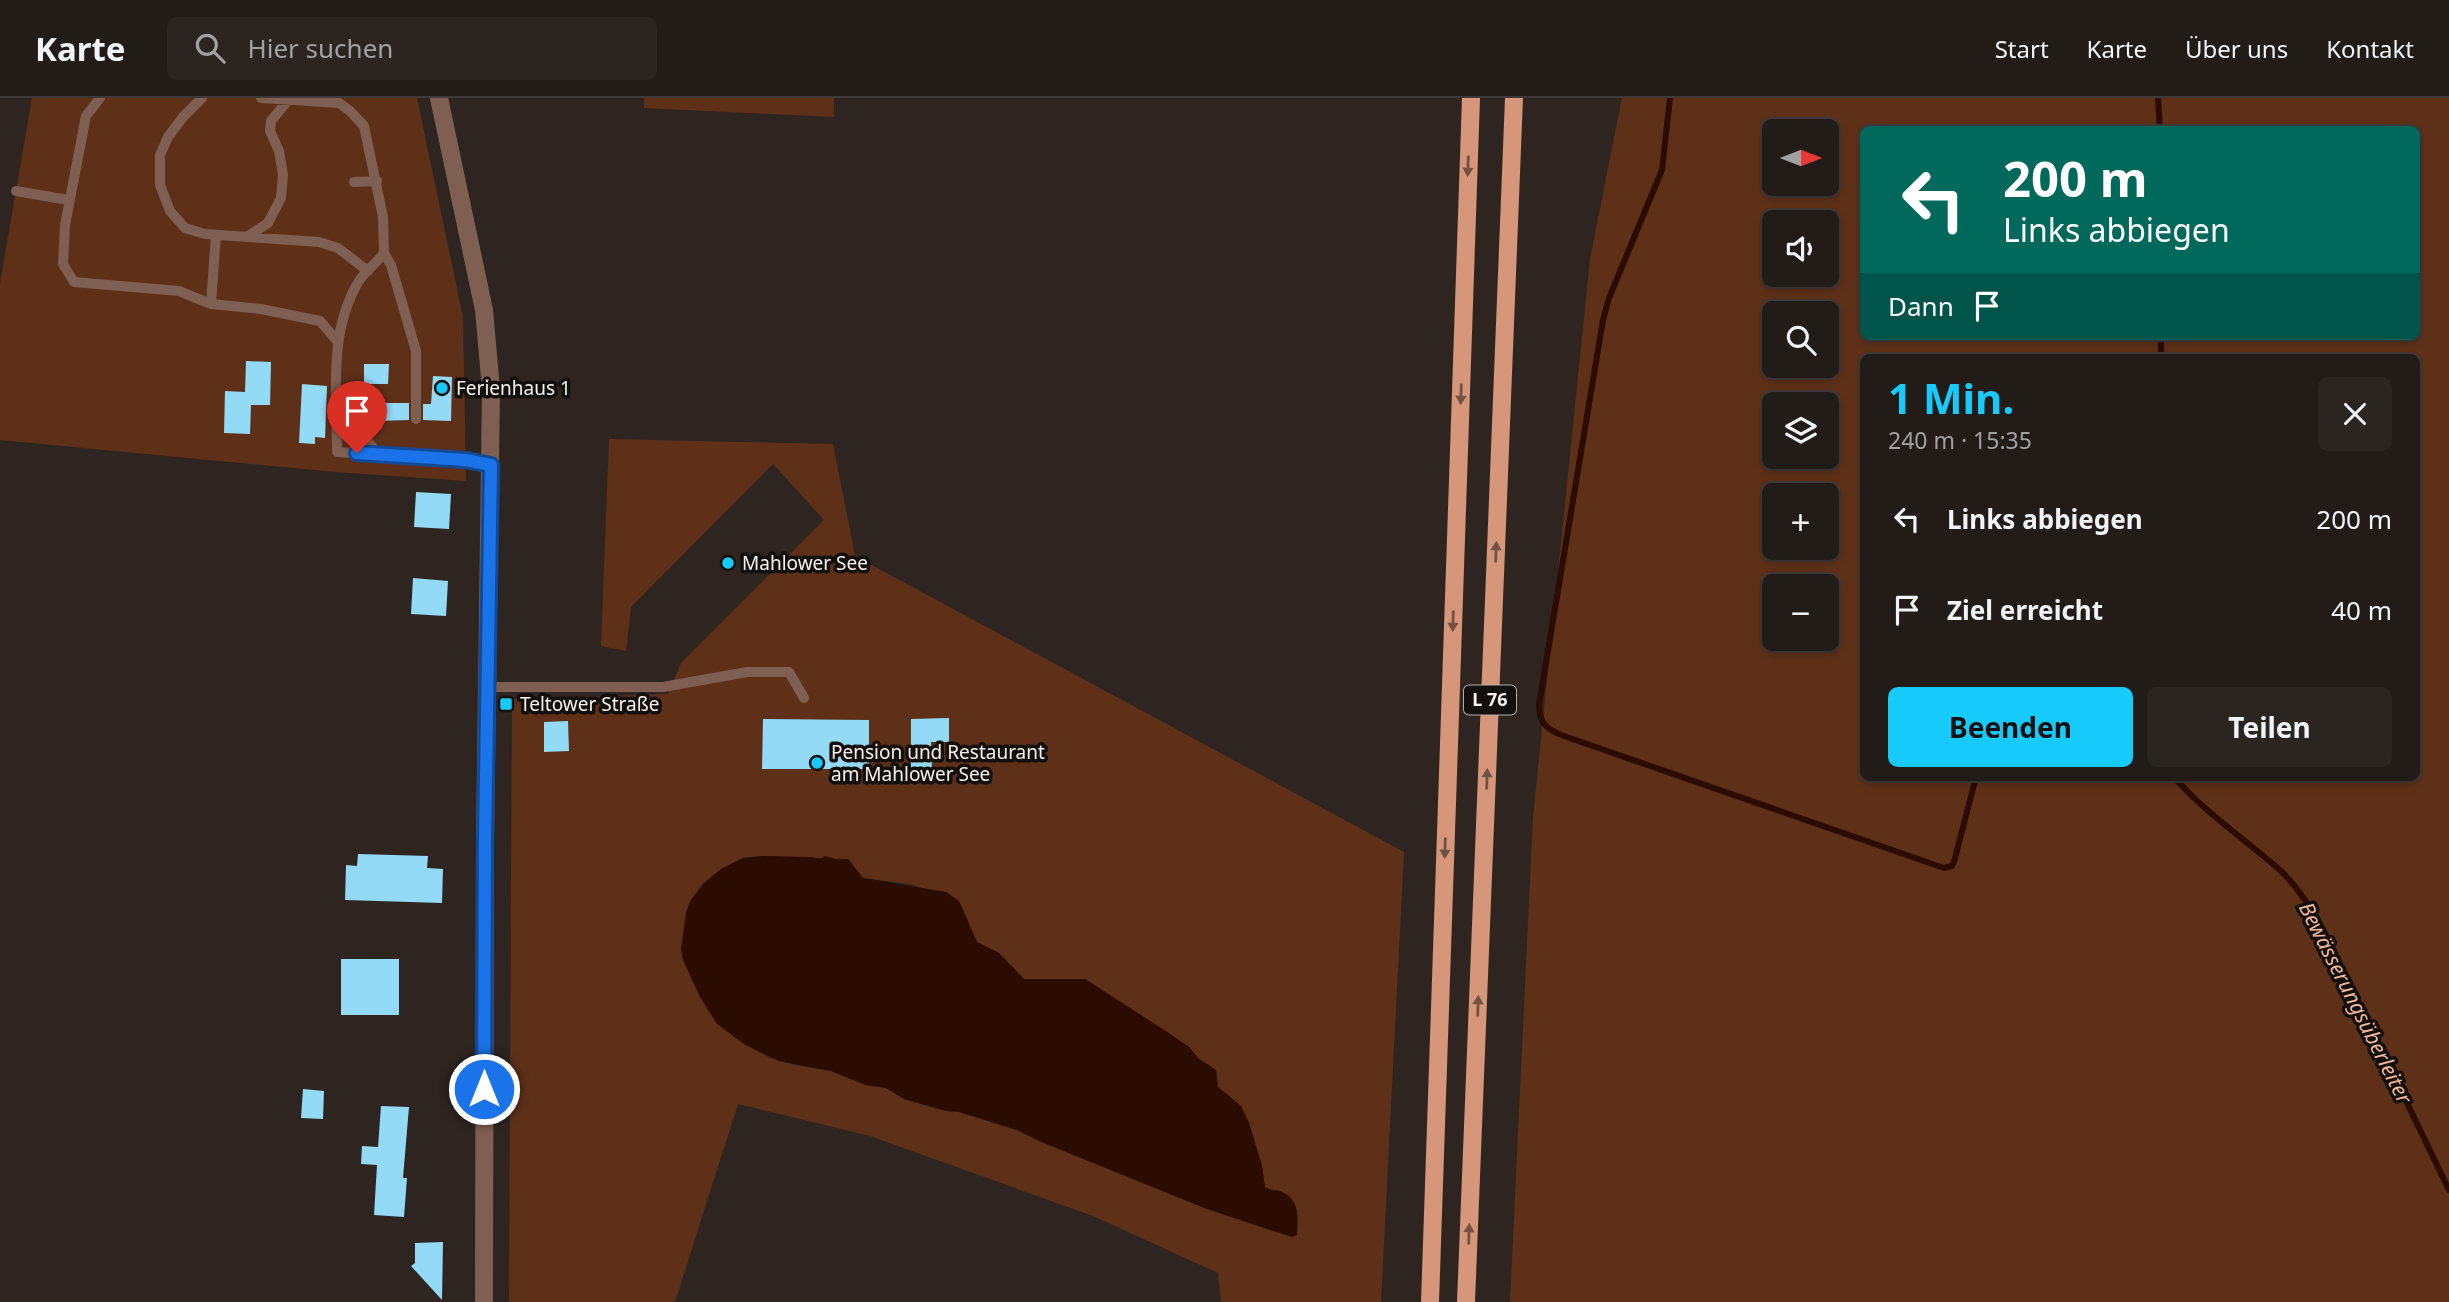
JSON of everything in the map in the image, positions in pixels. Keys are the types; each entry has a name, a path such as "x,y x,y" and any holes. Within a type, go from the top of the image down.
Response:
{"main road":[{"name":"L 76","path":"1430,1302 1471,98"},
{"name":"L 76","path":"1466,1302 1514,98"}],"street":[{"path":"439,98 485,323 491,388 484,1302"}],"lane":[{"path":"100,98 86,116 68,200 63,264 74,282 179,291 211,304 261,309 320,321 338,342"},
{"path":"202,98 168,136 160,155 160,185 170,211 185,228 205,234 319,242 338,248 368,271"},
{"path":"261,98 339,103 364,126 383,217 384,253 391,265 416,351 416,419"},
{"path":"248,236 268,223 281,198 283,175 279,150 270,131 271,121 288,100"},
{"path":"354,182 377,181"},
{"path":"16,191 68,200"},
{"path":"211,304 216,234"},
{"path":"384,253 360,280 342,318 338,342 337,452 466,460 491,465"},
{"path":"337,402 378,454"},
{"path":"487,688 663,687 747,673 789,672 804,698"}],"shaded area":[{"path":"32,98 417,98 463,317 466,481 336,472 0,440 0,283"},
{"path":"644,98 834,98 834,117 644,108"},
{"path":"1622,98 2449,98 2449,1302 1510,1302 1533,817 1590,259"},
{"path":"609,439 833,444 855,556 1404,852 1381,1302 1221,1302 1218,1273 1093,1216 870,1136 738,1104 675,1302 509,1302 512,699 668,694 681,663 824,520 773,464 631,607 626,651 601,646","holes":["763,856 848,859 863,878 910,884 959,901 977,942 999,953 1024,979 1085,979 1189,1047 1198,1058 1216,1070 1218,1087 1241,1106 1262,1166 1265,1188 1281,1191 1297,1211 1292,1237 1207,1209 1017,1130 904,1099 886,1088 866,1085 831,1071 770,1058 744,1044 708,1010 691,979 691,900 703,884 721,869 743,858"]},
{"path":"763,856 820,859 825,856 839,860 848,859 863,878 946,892 959,901 977,942 999,953 1024,979 1085,979 1189,1047 1198,1058 1216,1070 1218,1087 1241,1106 1262,1166 1265,1187 1282,1192 1292,1200 1297,1210 1297,1235 1292,1237 1207,1209 1017,1130 904,1099 886,1088 866,1085 831,1071 779,1061 744,1044 717,1024 700,997 681,950 686,912 703,884 721,869 743,858"}],"building":[{"path":"246,361 271,362 270,405 251,405 250,434 224,433 225,391 245,392"},
{"path":"364,364 389,364 388,384 364,384"},
{"path":"433,376 452,377 451,421 423,420 423,404 431,404"},
{"path":"302,384 327,386 325,438 315,437 315,444 299,443"},
{"path":"377,403 409,403 409,420 377,421"},
{"path":"416,492 451,494 449,529 414,527"},
{"path":"413,578 448,581 446,616 411,614"},
{"path":"949,718 949,742 931,742 932,772 911,772 911,719"},
{"path":"763,719 869,720 869,769 762,769"},
{"path":"568,721 569,751 544,752 544,722"},
{"path":"358,854 428,856 427,868 443,869 442,903 345,900 346,865 357,866"},
{"path":"341,959 399,959 399,1015 341,1015"},
{"path":"303,1089 324,1091 323,1119 301,1118"},
{"path":"381,1106 409,1107 403,1178 407,1178 404,1217 374,1215 377,1165 361,1164 362,1146 378,1147"},
{"path":"443,1242 442,1300 411,1266 415,1263 415,1243"}],"waterway":[{"path":"1670,98 1662,170 1609,298 1603,320 1539,705 1542,721 1564,736 1944,868 1952,866 1954,862 1975,781"},
{"name":"Bewässerungsüberleiter","path":"2158,98 2160,126"},
{"name":"Bewässerungsüberleiter","path":"2161,340 2161,354"},
{"name":"Bewässerungsüberleiter","path":"2178,781 2212,814 2281,871 2305,901 2325,933 2449,1190"}],"place":[{"name":"Ferienhaus 1","path":"442,388"},
{"name":"Mahlower See","path":"728,563"},
{"name":"Teltower Straße","path":"506,704"},
{"name":"Pension und Restaurant am Mahlower See","path":"817,763"}],"route":[{"path":"357,453 466,460 491,465 484,1089"}]}
